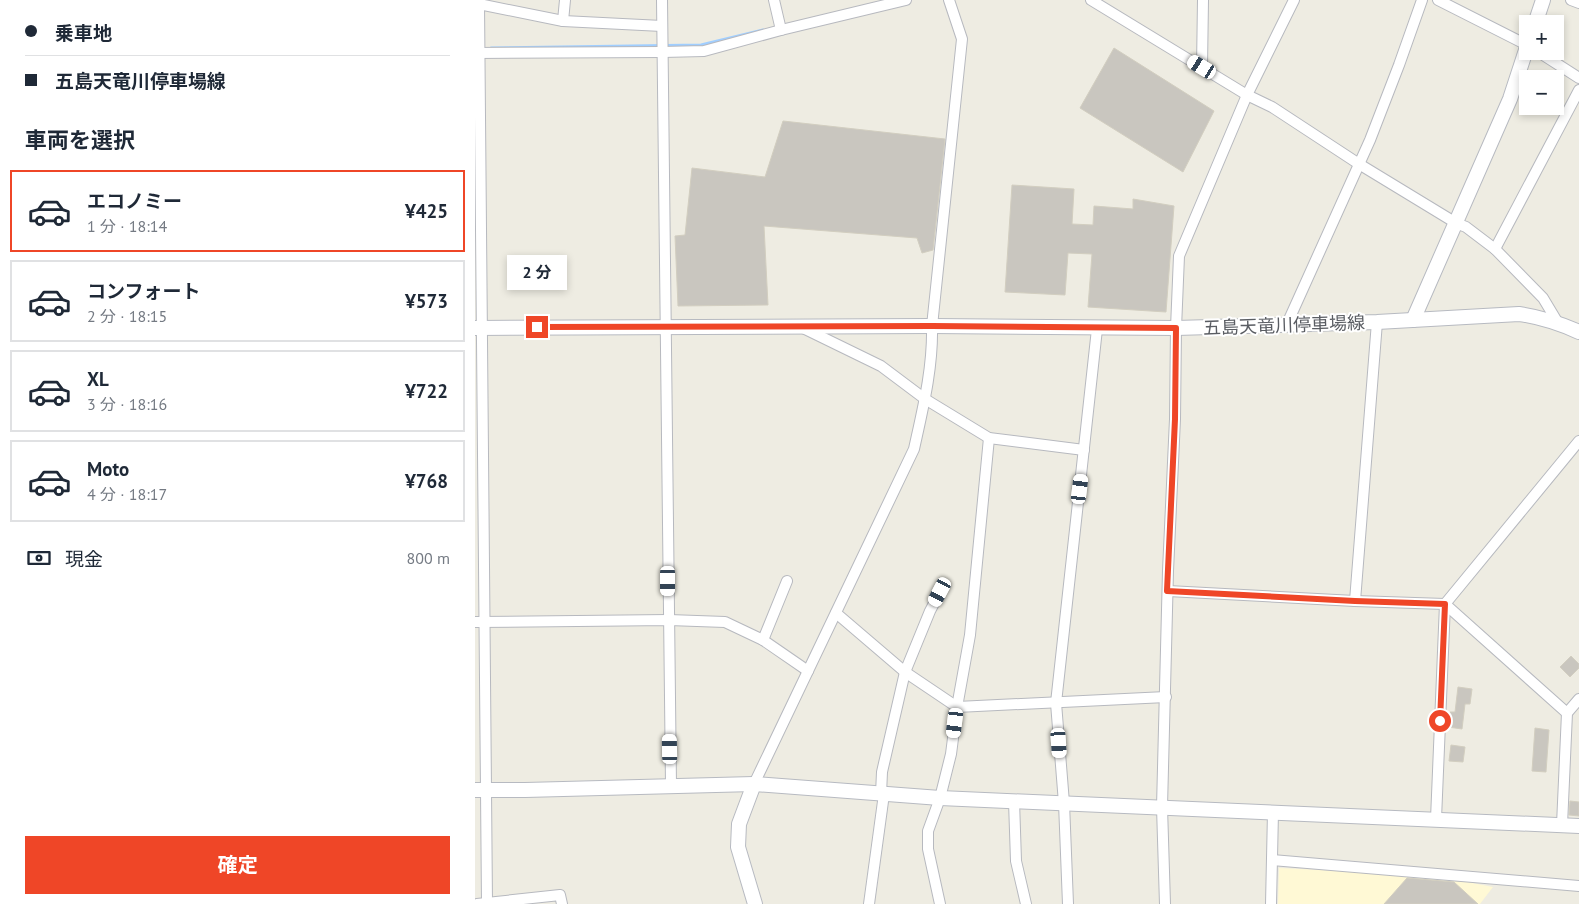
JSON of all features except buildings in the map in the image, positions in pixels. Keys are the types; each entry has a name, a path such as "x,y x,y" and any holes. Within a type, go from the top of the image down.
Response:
{"street":[{"path":"563,21 565,0"},
{"path":"662,0 671,785"},
{"path":"774,0 781,30"},
{"path":"477,53 705,50 906,0"},
{"path":"755,904 738,847 739,824 754,784 914,449 925,399 933,347 932,326 962,39 949,0"},
{"path":"1091,0 1247,95 1272,107 1359,164 1456,223 1466,227 1495,249 1543,298 1558,323"},
{"path":"1202,67 1203,0"},
{"path":"1165,904 1162,807 1167,591 1175,419 1179,256 1247,95 1294,0"},
{"path":"1287,324 1359,164 1399,65 1422,0"},
{"path":"1438,0 1519,42"},
{"path":"1538,15 1543,0"},
{"path":"1571,0 1579,3"},
{"path":"487,903 481,790 477,3 563,21 662,26"},
{"path":"1413,320 1510,99 1523,60"},
{"path":"1551,60 1579,78"},
{"path":"1495,249 1579,90"},
{"name":"五島天竜川停車場線","path":"479,328 666,326 1176,328 1377,322 1519,314 1539,317 1579,332"},
{"path":"1355,601 1377,322"},
{"path":"799,326 881,366 925,399 989,438 1084,450"},
{"path":"1068,904 1056,703 1097,329"},
{"path":"940,904 928,849 929,831 940,798 951,754 970,635 989,438"},
{"path":"1436,819 1445,604 1579,441"},
{"path":"763,640 787,581"},
{"path":"1167,591 1445,604 1567,714"},
{"path":"869,904 882,794 882,772 905,672 930,611 940,592"},
{"path":"836,613 905,672 957,707 1165,697"},
{"path":"480,622 669,620 725,622 763,640 808,671"},
{"path":"1562,825 1567,714 1579,699"},
{"path":"481,790 754,784 940,798 1579,826"},
{"path":"1014,801 1015,861 1026,904"},
{"path":"1271,904 1273,812"},
{"path":"1272,860 1579,886"},
{"path":"477,904 560,895 562,904"}],"shaded area":[{"path":"1279,868 1409,874 1452,879 1493,887 1480,904 1278,904"}],"waterway":[{"path":"491,48 701,45 763,30"}],"route":[{"path":"537,327 932,326 1097,329 1176,328 1175,419 1167,591 1445,604 1440,721"}]}
